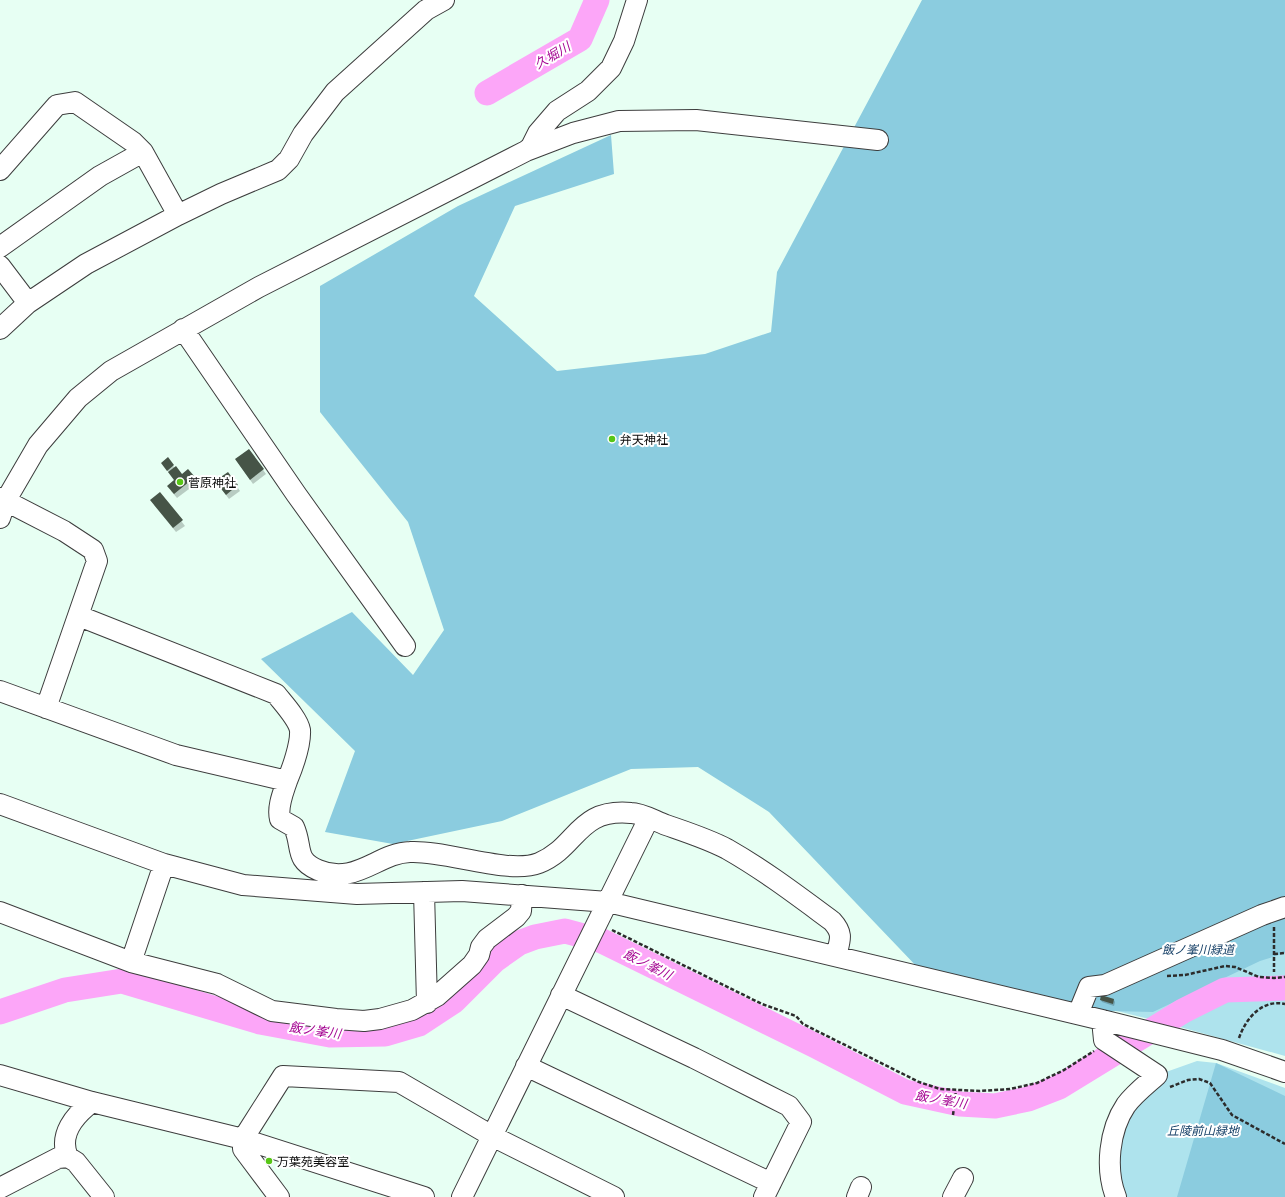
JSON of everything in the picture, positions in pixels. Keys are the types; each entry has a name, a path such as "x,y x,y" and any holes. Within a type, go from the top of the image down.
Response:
{"street":[{"path":"0,329 28,303 86,264 178,215 221,194 278,170 289,159 303,134 335,92 426,10 444,0"},
{"path":"526,151 531,147 538,133 557,111 588,91 611,68 624,41 637,0"},
{"path":"0,170 57,106 75,102 133,142 142,152 178,215"},
{"path":"46,708 97,561 93,550 64,531 2,505 38,445 78,398 111,371 259,287 526,151 573,133 619,121 696,120 878,140"},
{"path":"0,247 100,176 142,152"},
{"path":"0,266 28,303"},
{"path":"183,329 296,494 405,646"},
{"path":"79,616 276,694 289,710 300,730 293,767 281,798 278,814 280,819 294,827 300,852 306,864 320,871 334,874 344,874 361,870 392,856 408,852 451,855 508,866 539,863 555,852 585,825 599,816 614,812 627,812 649,818 725,849 774,878 826,916 840,929 841,937 836,956"},
{"path":"0,691 176,755 287,781"},
{"path":"0,804 164,864 244,885 357,894 462,890 608,902 1102,1020 1234,1054 1285,1072"},
{"path":"462,1197 649,818"},
{"path":"131,962 164,864"},
{"path":"424,892 427,1003"},
{"path":"0,912 131,962 217,984 272,1010 293,1014 364,1021 380,1019 412,1010 427,1003 472,965 479,955 481,947 487,940 516,917 521,910 522,895"},
{"path":"1078,1014 1089,987 1105,985 1280,909"},
{"path":"1105,985 1107,990 1148,981"},
{"path":"526,1066 767,1190 802,1122 789,1106 694,1058 561,995"},
{"path":"1102,1020 1104,1040 1157,1075 1127,1103 1117,1120 1110,1163 1112,1186 1116,1197"},
{"path":"0,1075 92,1102 243,1139 424,1197"},
{"path":"279,1197 243,1149 243,1139 283,1076 399,1082 492,1136 614,1197"},
{"path":"92,1102 81,1111 73,1121 64,1142 64,1148 68,1157 76,1162 104,1197"},
{"path":"0,1188 58,1158 68,1157"},
{"path":"953,1197 963,1178"}],"path":[{"path":"1274,972 1274,954 1280,909"},
{"path":"597,922 762,1004 796,1016 803,1024 919,1082 940,1089 980,1092 1010,1089 1037,1083 1064,1070 1095,1051 1095,1043 1104,1040"},
{"path":"1274,954 1285,953"},
{"path":"1148,981 1226,966 1235,967 1259,977 1285,977"},
{"path":"1234,1054 1241,1033 1255,1014 1270,1003 1285,1004"},
{"path":"1151,1081 1164,1088 1188,1080 1199,1079 1210,1083 1232,1115 1285,1144"},
{"path":"953,1115 956,1090"}],"green space":[{"path":"922,0 1285,0 1285,953 1260,961 1153,1012 1027,1009 942,993 769,812 698,767 631,769 502,821 393,844 325,832 355,751 261,659 352,612 413,675 444,630 408,522 320,412 320,286 458,206 611,135 614,174 515,206 474,296 557,371 705,354 771,332 777,272"},
{"name":"飯ノ峯川緑道","path":"1285,871 1285,1056 1169,1024 1053,995"},
{"name":"丘陵前山緑地","path":"1197,1061 1216,1063 1285,1088 1285,1197 1124,1197 1117,1161 1124,1120 1166,1072"},
{"path":"1216,1063 1285,1096 1285,1197 1177,1197"}],"building":[{"path":"249,449 264,469 250,480 235,459"},
{"path":"168,457 174,465 167,471 161,463"},
{"path":"176,466 182,474 188,469 195,477 174,494 167,486 174,480 168,472"},
{"path":"228,472 238,485 226,495 215,481"},
{"path":"160,492 183,520 173,528 150,500"},
{"path":"1101,995 1114,999 1113,1004 1100,1000"}],"waterway":[{"name":"久堀川","path":"487,93 580,39 597,0"},
{"name":"飯ノ峯川","path":"0,1012 65,990 122,981 260,1022 330,1035 385,1034 419,1024 454,1001 495,960 519,943 535,937 565,931 602,941 814,1045 905,1092 960,1104 995,1106 1028,1099 1059,1087 1183,1011 1225,990 1285,988"}],"place":[{"name":"弁天神社","path":"612,439"},
{"name":"菅原神社","path":"180,482"},
{"name":"万葉苑美容室","path":"269,1161"}]}
